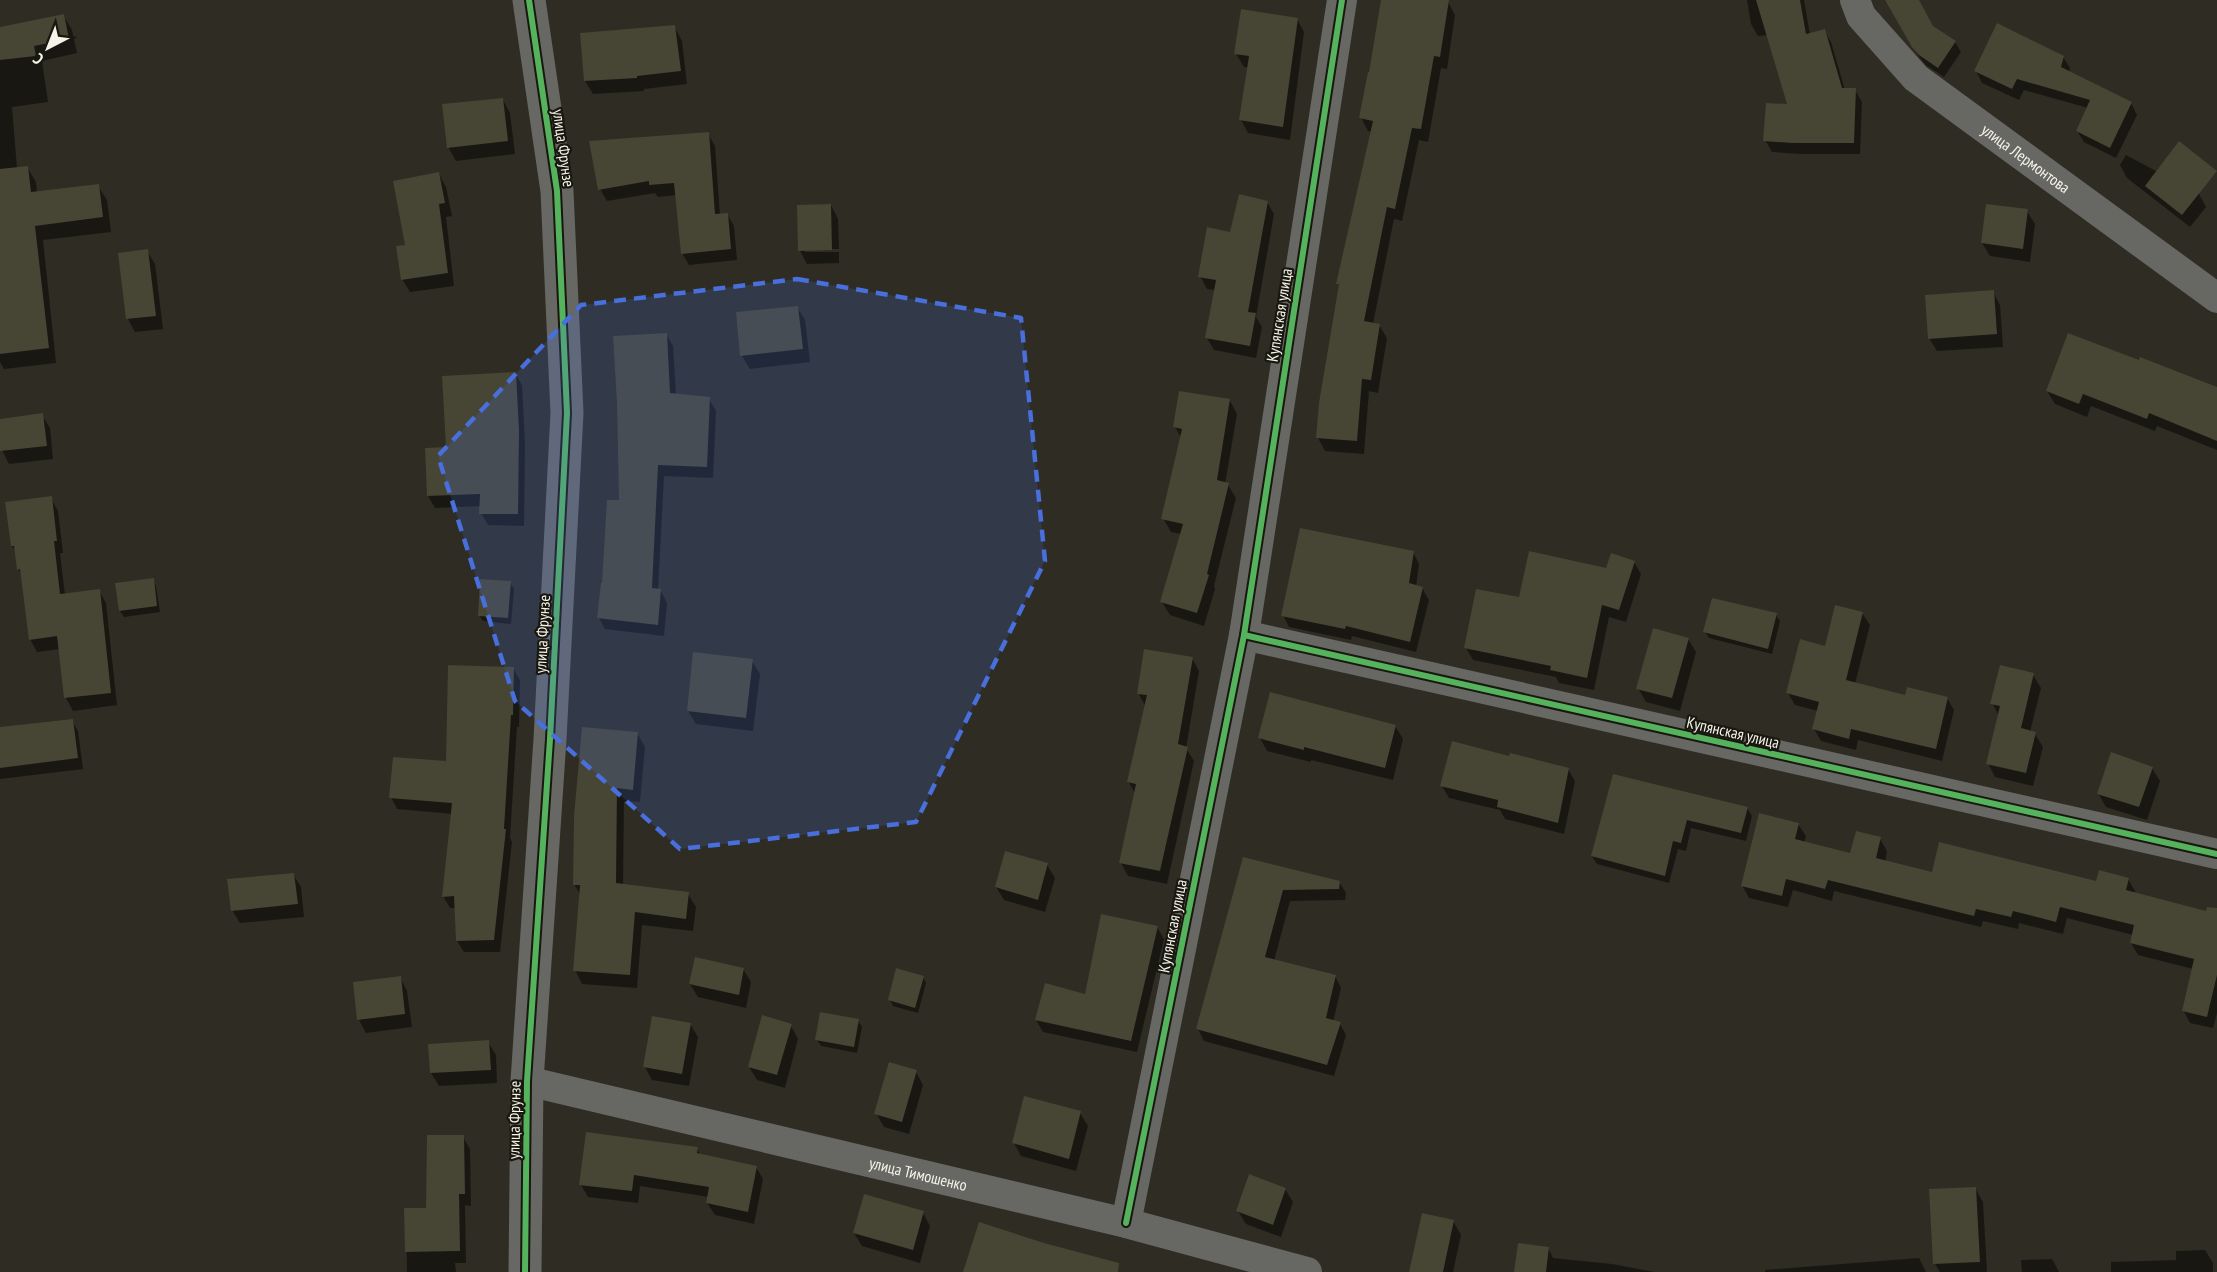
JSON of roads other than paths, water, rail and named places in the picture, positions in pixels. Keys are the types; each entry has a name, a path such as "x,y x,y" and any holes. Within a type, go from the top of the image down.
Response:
{"street":[{"name":"улица Фрунзе","path":"525,1272 528,1081 550,739 567,413 557,191 529,0"},
{"name":"Купянская улица","path":"1126,1223 1244,635 1342,0"},
{"name":"улица Лермонтова","path":"1855,0 1861,16 1916,78 2217,297"},
{"name":"Купянская улица","path":"1244,635 2217,854"},
{"name":"улица Тимошенко","path":"528,1081 1126,1223 1307,1272"}]}
